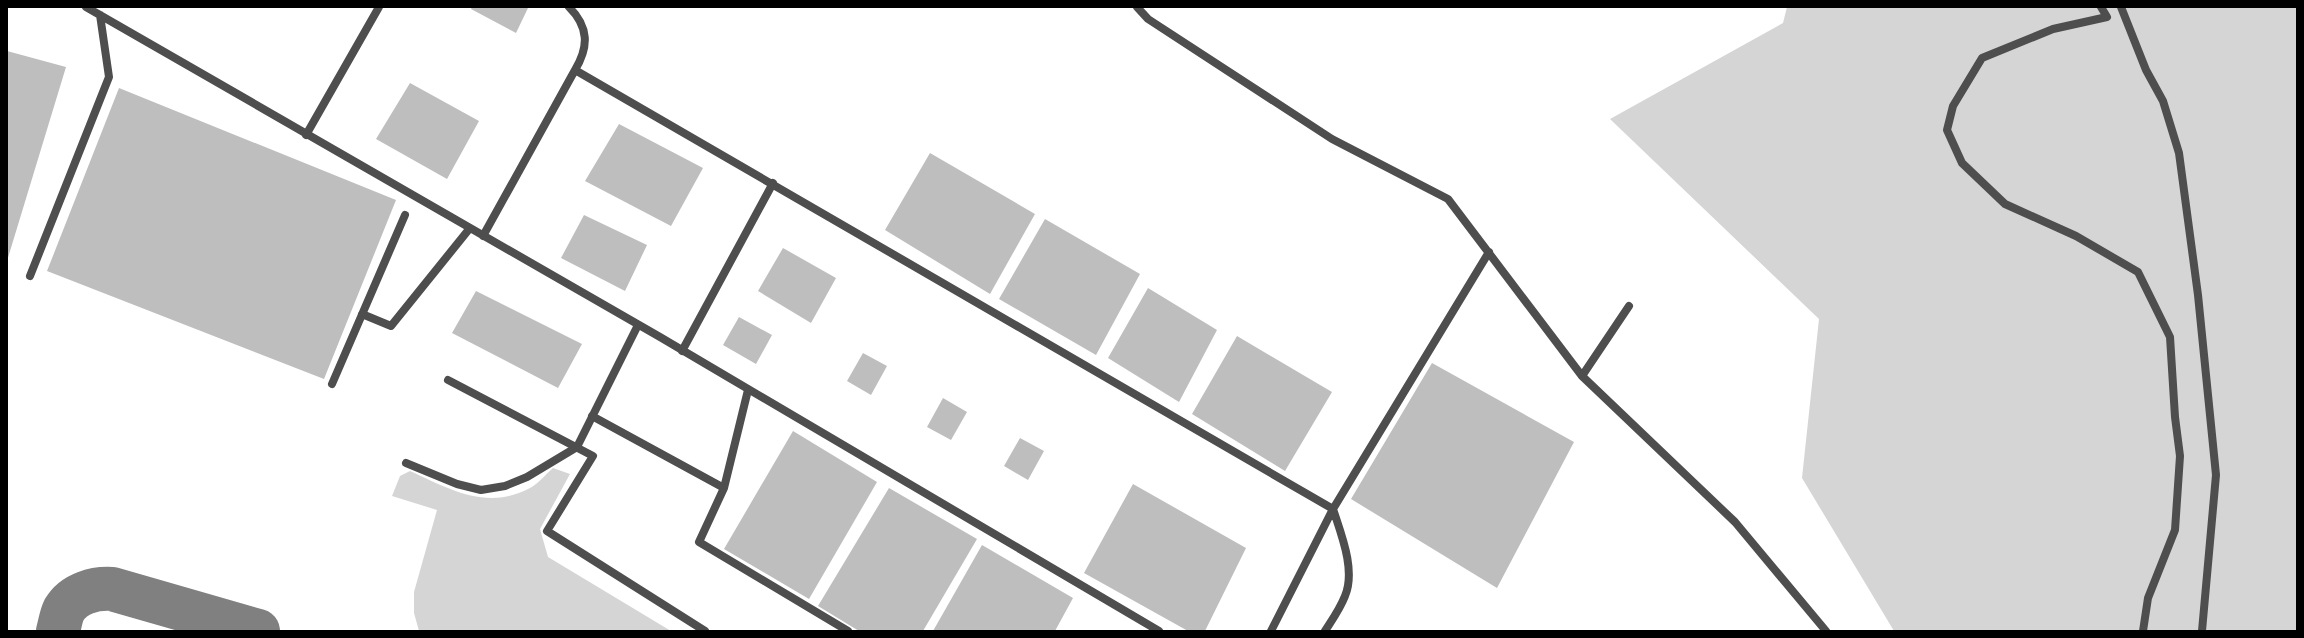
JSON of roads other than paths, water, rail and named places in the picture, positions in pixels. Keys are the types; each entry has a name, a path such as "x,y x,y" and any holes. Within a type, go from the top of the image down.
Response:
{"street":[{"path":"86,7 638,325 1159,631"},
{"path":"306,135 379,7"},
{"path":"483,236 584,54 586,39 580,22 569,7"},
{"path":"1137,7 1148,19 1332,139 1448,199 1582,376 1735,522 1826,631"},
{"path":"2101,7 2107,17 2053,29 1982,58 1953,106 1947,130 1962,163 2005,204 2076,236 2138,272 2170,337 2175,417 2180,456 2175,530 2148,598 2143,631"},
{"path":"2121,7 2146,70 2163,101 2179,153 2198,295 2216,475 2202,631"},
{"path":"30,276 109,77 100,16"},
{"path":"574,70 772,183 1333,509 1347,555 1348,576 1346,595 1325,631"},
{"path":"682,351 772,183"},
{"path":"332,384 405,215"},
{"path":"362,314 391,326 470,228"},
{"path":"1271,631 1333,509 1489,252"},
{"path":"1582,376 1629,306"},
{"path":"406,463 457,484 481,490 505,486 520,480 577,447 638,325"},
{"path":"448,380 593,456 547,531 705,631"},
{"path":"748,390 724,488 699,542 848,631"},
{"path":"592,416 724,488"}]}
